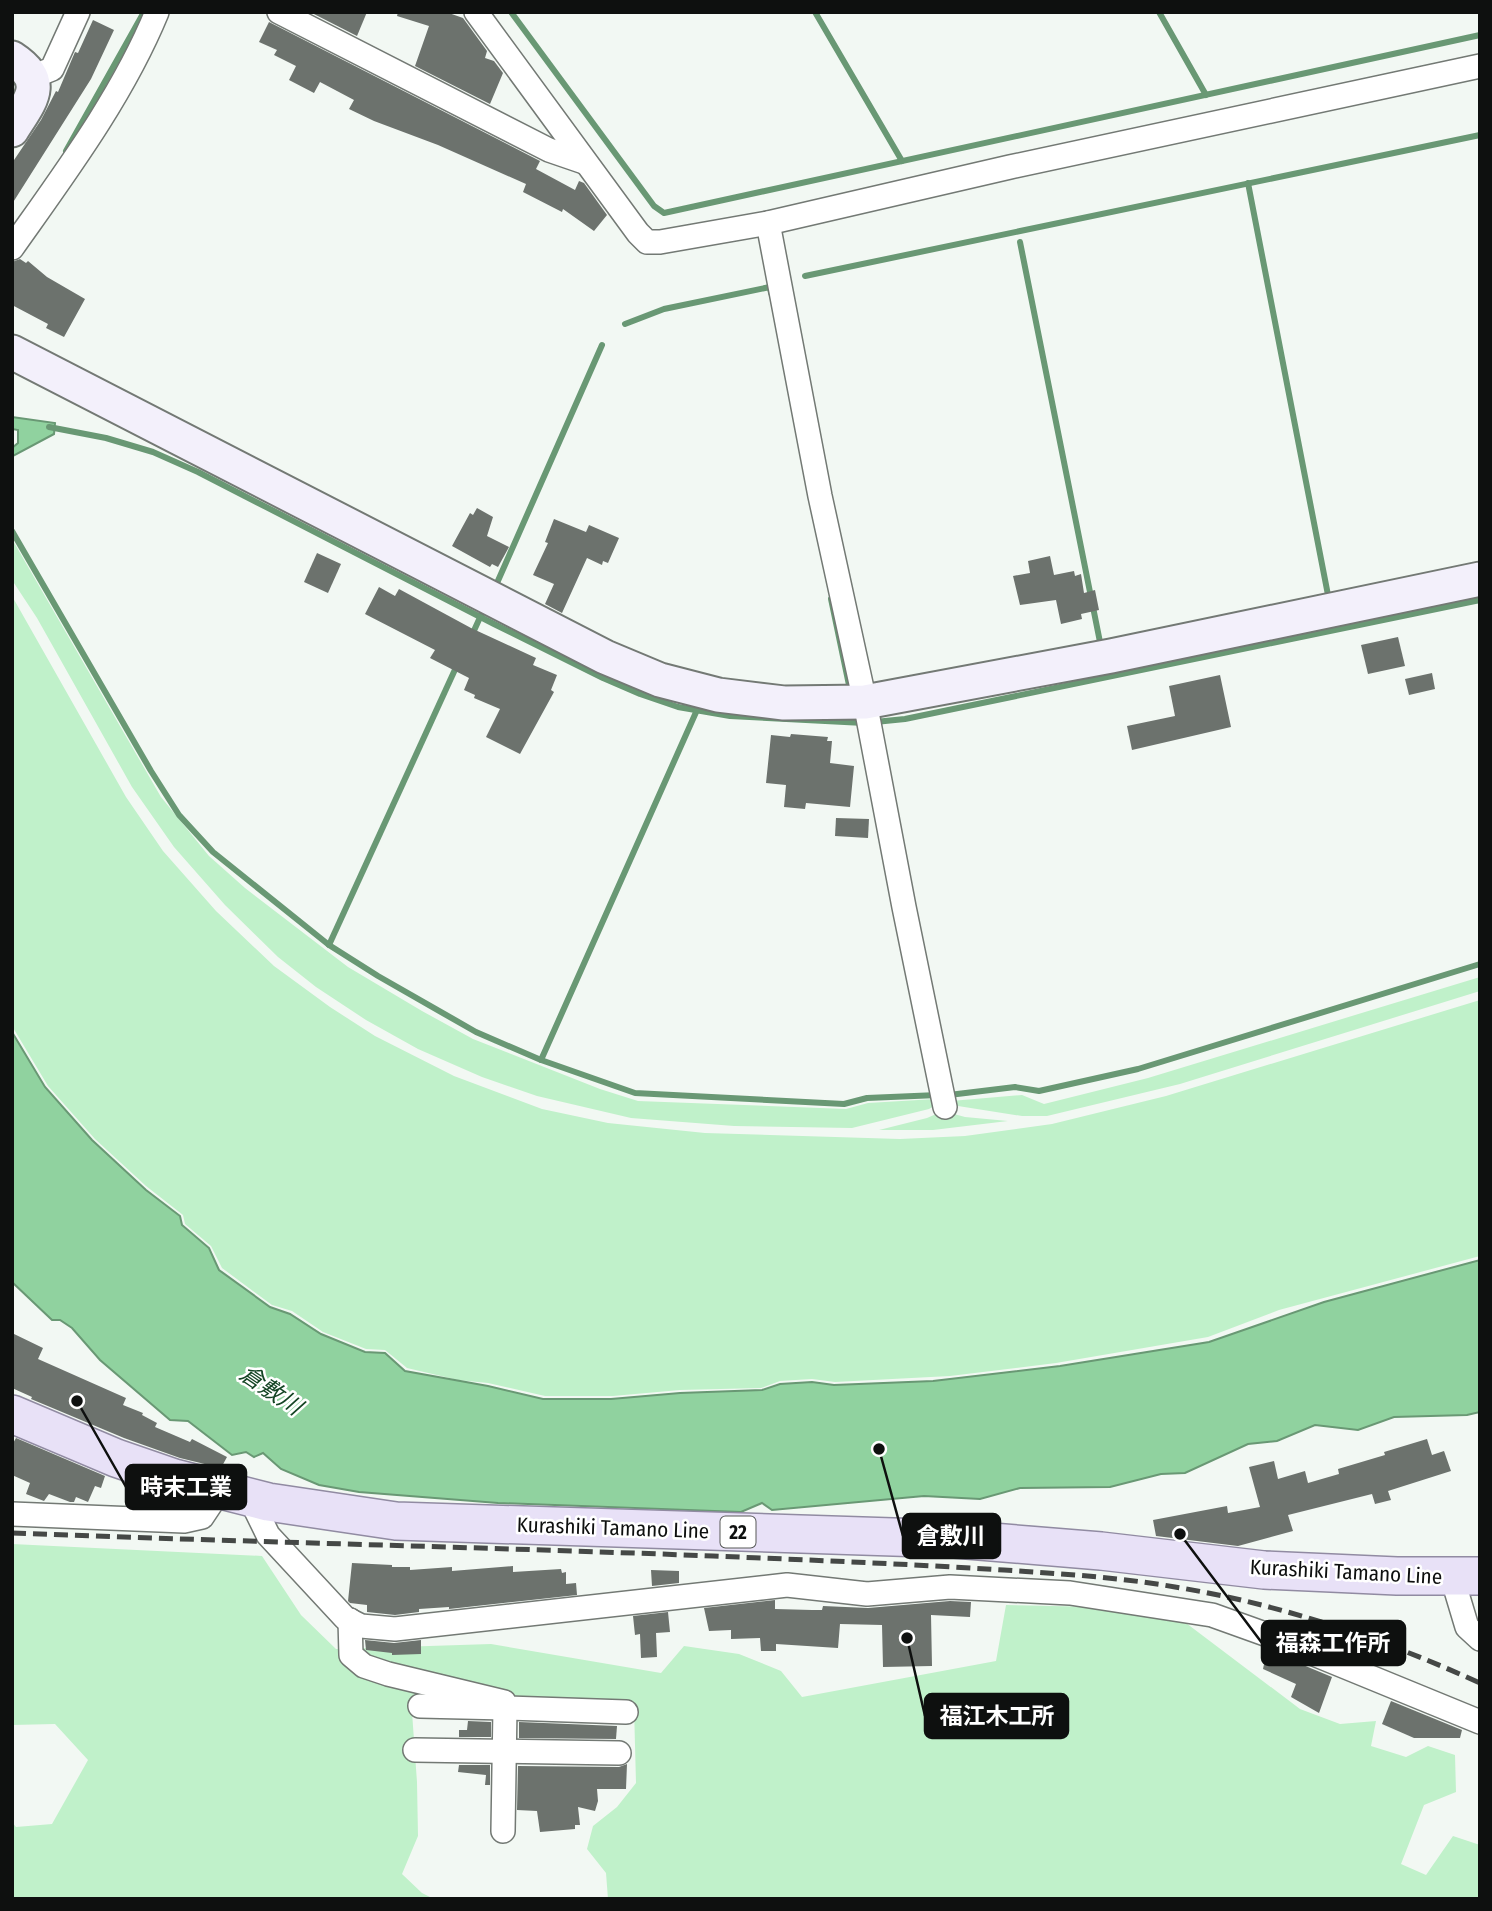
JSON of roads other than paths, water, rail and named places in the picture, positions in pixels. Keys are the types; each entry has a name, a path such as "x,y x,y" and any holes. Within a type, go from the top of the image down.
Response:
{"main road":[{"name":"Kurashiki Tamano Line","path":"12,1414 116,1458 174,1478 235,1494 339,1514 396,1521 955,1539 1101,1551 1264,1570 1466,1576"}],"street":[{"path":"22,67 52,69 78,12"},
{"path":"12,248 84,143 128,71 157,12"},
{"path":"279,12 549,150 584,162"},
{"path":"476,12 584,162 647,242 768,223 1010,167 1480,66"},
{"path":"12,130 32,99 35,88 22,67"},
{"path":"768,223 820,496 868,716 943,1099"},
{"path":"12,352 632,669 688,689 751,700 868,716 1111,656 1480,579"},
{"path":"12,1514 184,1521 202,1517 235,1494 268,1535 345,1618 361,1626 395,1629 787,1585 867,1594 950,1587 1070,1593 1212,1615 1278,1639 1480,1722"},
{"path":"1466,1576 1467,1627 1480,1639"},
{"path":"351,1620 351,1655 364,1666 504,1702 503,1831"},
{"path":"420,1706 626,1712"},
{"path":"415,1750 619,1753"}],"water":[{"path":"12,417 55,423 54,434 13,456 12,448 18,443 18,430 12,429"},
{"path":"12,1032 45,1087 92,1140 146,1190 180,1216 182,1225 209,1248 219,1270 270,1307 290,1314 321,1334 365,1352 385,1353 405,1371 543,1399 611,1399 762,1390 780,1384 812,1382 834,1385 933,1381 1060,1366 1209,1342 1324,1302 1480,1260 1480,1412 1467,1415 1394,1417 1358,1430 1315,1425 1277,1441 1248,1444 1185,1473 1161,1474 1110,1487 1020,1488 980,1499 924,1496 772,1510 762,1503 741,1512 498,1503 359,1492 319,1485 281,1469 263,1453 254,1457 246,1452 232,1455 188,1421 170,1420 100,1360 72,1328 60,1320 52,1320 12,1282"}],"waterway":[{"path":"66,151 144,12"},
{"path":"511,12 654,206 664,213 1480,35"},
{"path":"815,12 902,161"},
{"path":"1159,12 1206,95"},
{"path":"805,276 1480,135"},
{"path":"1248,183 1328,595"},
{"path":"1020,242 1100,642"},
{"path":"625,324 664,309 770,287 771,293"},
{"path":"497,583 602,345"},
{"path":"49,427 106,438 153,452 198,472 494,624 640,694 678,707 730,716 864,723"},
{"path":"12,531 179,815 213,852 329,945 378,976 476,1032 541,1060 635,1093 844,1104 867,1098 938,1095"},
{"path":"831,599 850,690"},
{"path":"875,722 905,719 1480,600"},
{"path":"472,635 482,613"},
{"path":"329,945 458,663"},
{"path":"541,1060 697,710"},
{"path":"949,1095 1015,1087 1039,1091 1138,1069 1480,964"}],"railway":[{"path":"12,1533 713,1556 1111,1578 1214,1594 1292,1613 1369,1638 1480,1683"}],"place":[{"name":"時末工業","path":"77,1401"},
{"name":"倉敷川","path":"879,1449"},
{"name":"福森工作所","path":"1180,1534"},
{"name":"福江木工所","path":"907,1638"}]}
